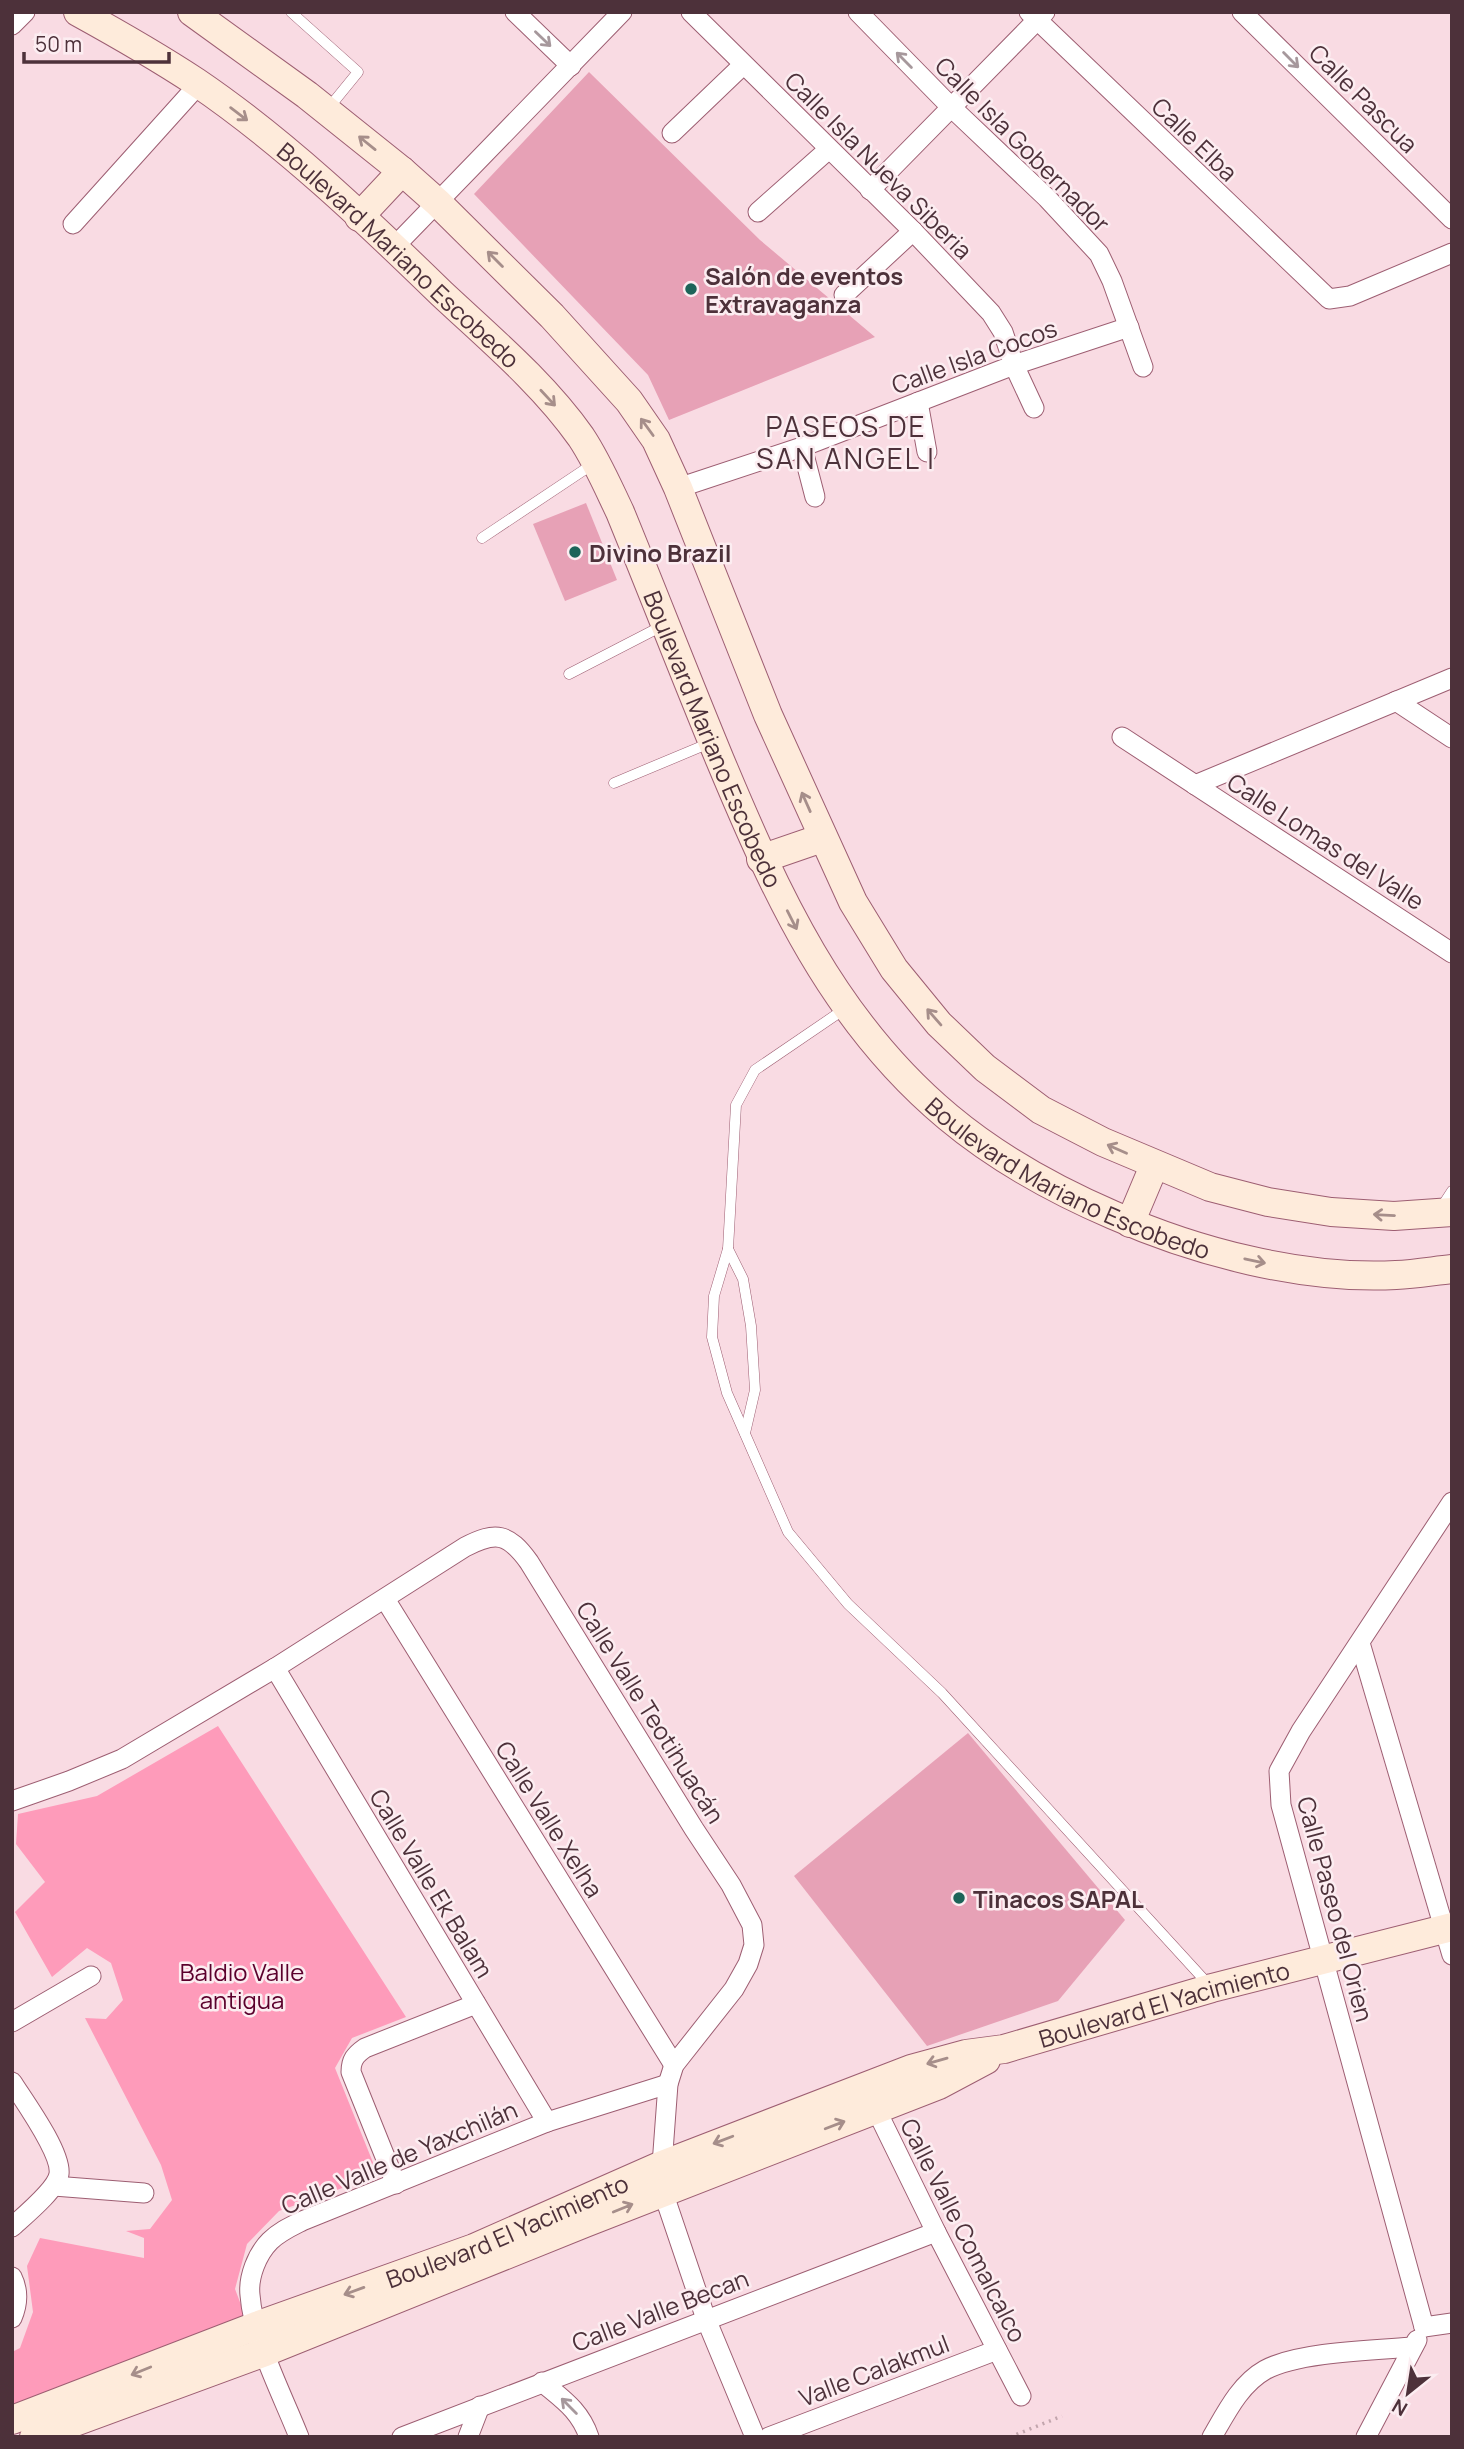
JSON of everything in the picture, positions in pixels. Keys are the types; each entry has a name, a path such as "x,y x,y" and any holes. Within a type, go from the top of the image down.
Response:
{"street":[{"path":"12,25 25,12"},
{"name":"Boulevard Mariano Escobedo","path":"78,12 146,50 199,84 270,138 394,247 551,400 596,462 620,512 761,859 795,928 846,1008 894,1065 948,1117 1008,1160 1072,1197 1130,1223 1187,1244 1258,1262 1320,1271 1395,1275 1452,1269"},
{"name":"Boulevard Mariano Escobedo","path":"192,12 327,110 438,203 552,316 620,391 656,440 678,488 768,715 853,902 894,969 939,1024 985,1068 1041,1110 1154,1166 1210,1186 1281,1204 1331,1212 1381,1215 1447,1205"},
{"path":"515,12 571,66"},
{"path":"394,247 622,12"},
{"name":"Calle Isla Nueva Siberia","path":"691,12 913,231 991,313 1003,332 1014,365 1034,408"},
{"name":"Calle Isla Gobernador","path":"858,12 951,107 1047,198 1099,254 1112,281 1143,368"},
{"name":"Calle Pascua","path":"1242,12 1452,219"},
{"path":"870,190 1037,15"},
{"name":"Calle Elba","path":"1037,15 1329,299 1339,300 1350,296 1452,253"},
{"path":"673,133 743,65"},
{"path":"73,223 199,84"},
{"path":"758,212 829,149"},
{"path":"359,216 402,172"},
{"path":"844,295 913,231"},
{"name":"Calle Isla Cocos","path":"678,488 802,447 1014,365 1129,327"},
{"path":"918,402 927,452"},
{"path":"802,447 815,497"},
{"name":"Calle Lomas del Valle","path":"1195,785 1452,678"},
{"path":"1396,701 1452,738"},
{"path":"1122,737 1195,785"},
{"name":"Calle Lomas del Valle","path":"1195,785 1452,953"},
{"path":"761,859 822,838"},
{"path":"1130,1223 1154,1166"},
{"name":"Calle Paseo del Orien","path":"1424,2327 1281,1805 1279,1771 1301,1731 1452,1502"},
{"name":"Calle Valle Teotihuacán","path":"12,1801 122,1759 275,1668 480,1539 502,1537 513,1542 529,1562 694,1829 732,1885 752,1925 754,1945 748,1964 734,1989 671,2074"},
{"name":"Calle Valle Xelha","path":"385,1599 671,2074"},
{"path":"1360,1643 1450,1936"},
{"name":"Calle Valle Ek Balam","path":"275,1668 547,2122"},
{"name":"Boulevard El Yacimiento","path":"12,2420 256,2326 662,2178 871,2097 942,2059 1003,2049 1212,1988 1324,1959 1450,1936"},
{"path":"12,2022 91,1976"},
{"path":"396,2184 351,2072 351,2063 365,2048 476,2004"},
{"path":"671,2074 662,2178 706,2319 755,2437"},
{"name":"Calle Valle de Yaxchilán","path":"299,2437 256,2326 250,2295 256,2263 268,2243 281,2232 302,2221 671,2074"},
{"path":"12,2082 48,2139 59,2173 54,2186 12,2227"},
{"name":"Calle Valle Comalcalco","path":"871,2097 936,2232 1021,2396"},
{"name":"Boulevard El Yacimiento","path":"34,2437 265,2352 662,2178"},
{"path":"54,2186 145,2193"},
{"name":"Calle Valle Becan","path":"402,2437 936,2232"},
{"path":"12,2277 18,2294 12,2318"},
{"path":"1366,2437 1424,2327 1452,2323"},
{"path":"1212,2437 1242,2390 1264,2371 1288,2362 1325,2356 1413,2347"},
{"name":"Valle Calakmul","path":"769,2437 997,2350"},
{"path":"542,2382 584,2421 589,2437"},
{"path":"468,2437 480,2406"}],"lane":[{"path":"291,12 358,72 327,110"},
{"path":"481,538 596,462"},
{"path":"569,674 665,624"},
{"path":"614,783 712,742"},
{"path":"846,1008 755,1070 736,1105 728,1249 713,1296 712,1337 727,1393 788,1532 848,1604 942,1693 1212,1988"},
{"path":"728,1249 743,1279 751,1326 755,1390 745,1433"}],"path":[{"path":"1010,2437 1062,2416"}],"green space":[{"name":"Baldio Valle antigua","path":"218,1726 406,2017 352,2038 335,2068 378,2175 279,2211 247,2244 235,2289 246,2318 12,2406 12,2352 20,2348 33,2312 27,2266 40,2238 144,2258 144,2238 126,2231 150,2229 172,2200 161,2165 85,2018 106,2019 123,2000 111,1963 87,1948 52,1977 15,1912 45,1882 16,1844 18,1814 97,1796"}],"building":[{"name":"Salón de eventos Extravaganza","path":"589,72 760,240 875,337 669,420 648,375 474,194"},
{"name":"Divino Brazil","path":"586,503 617,580 565,601 533,524"},
{"name":"Tinacos SAPAL","path":"968,1733 1125,1920 1058,2001 927,2046 794,1876"}],"place":[{"name":"Salón de eventos Extravaganza","path":"691,289"},
{"name":"Divino Brazil","path":"575,552"},
{"name":"Tinacos SAPAL","path":"959,1898"}],"district":[{"name":"PASEOS DE SAN ANGEL I","path":"846,442"}]}
